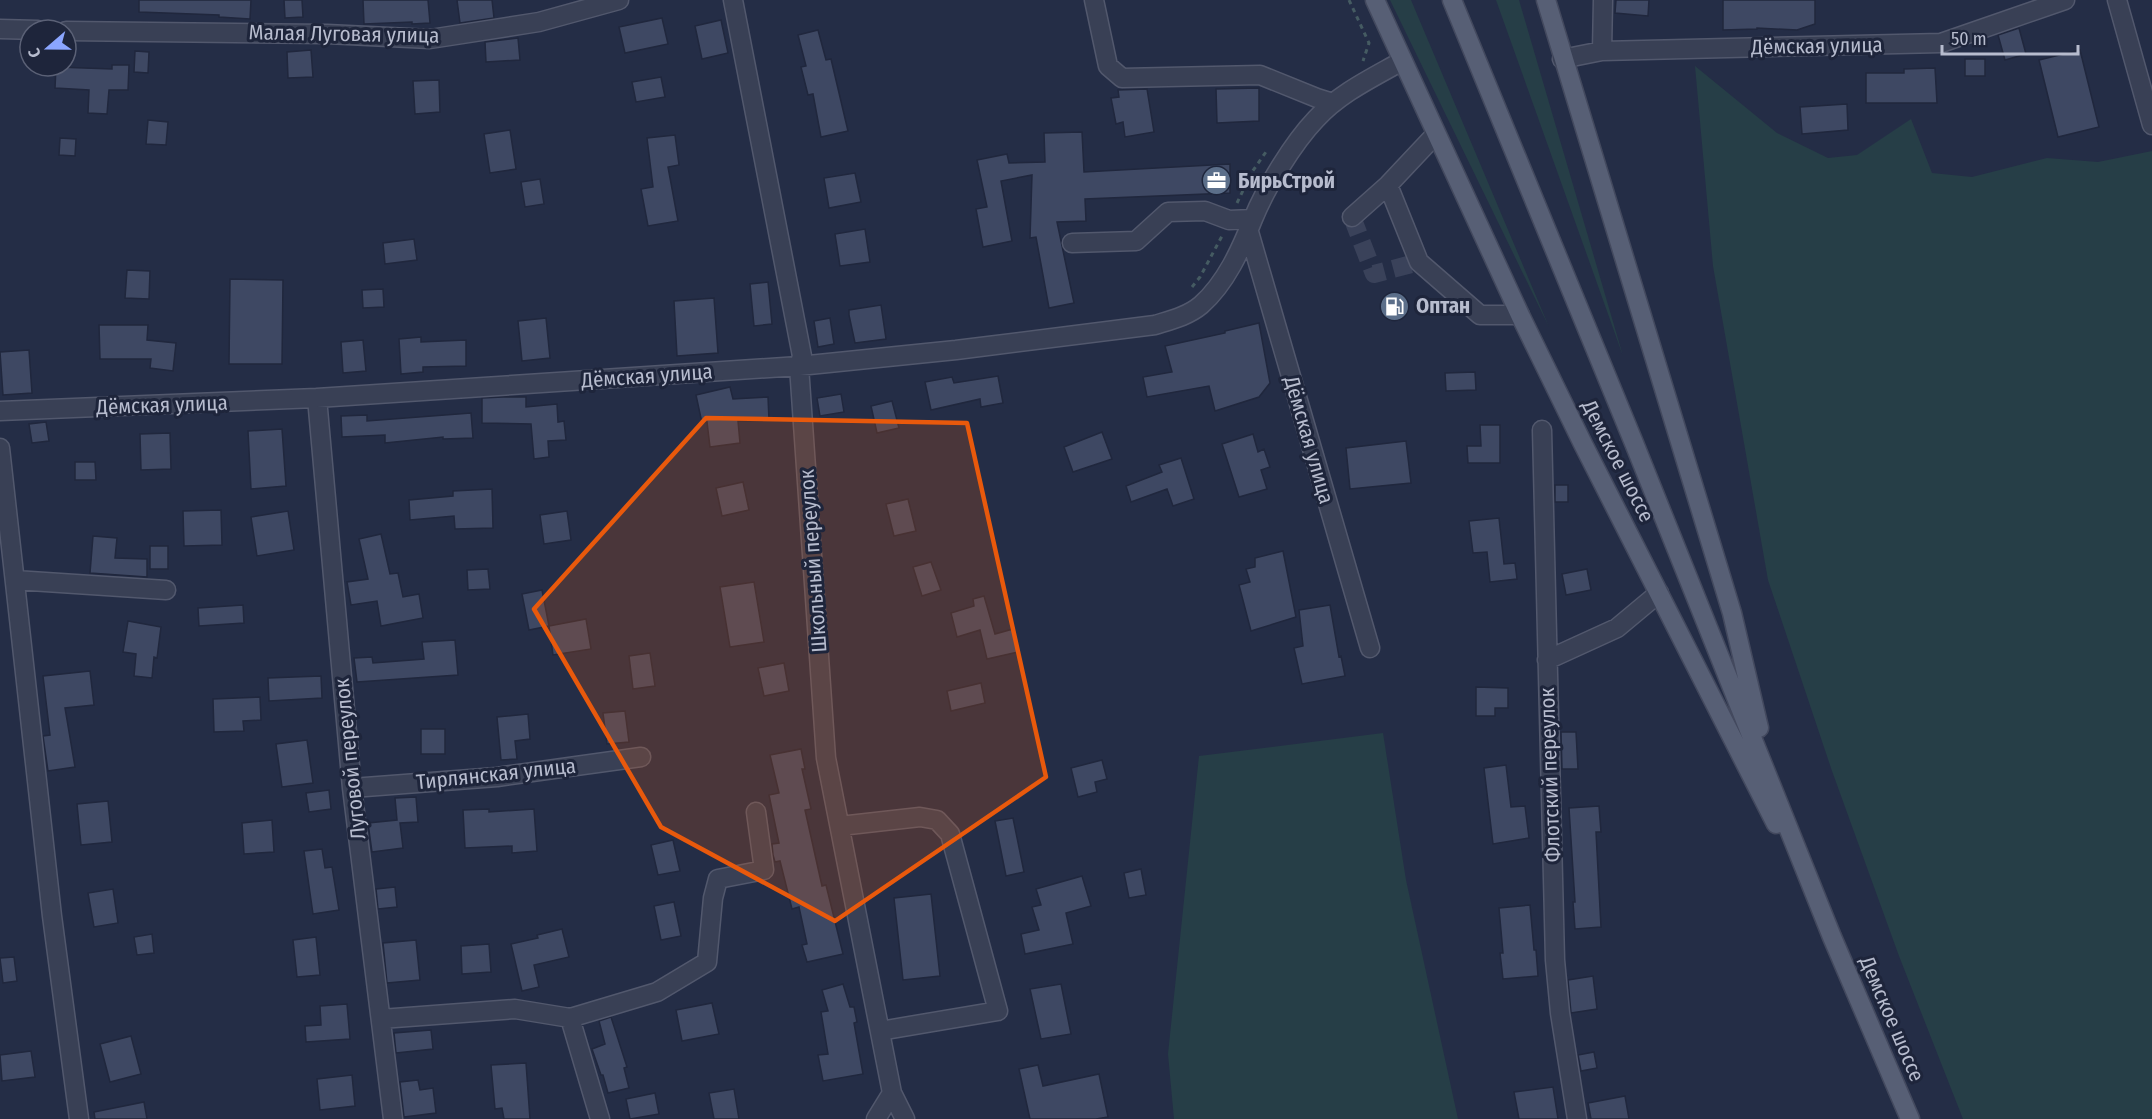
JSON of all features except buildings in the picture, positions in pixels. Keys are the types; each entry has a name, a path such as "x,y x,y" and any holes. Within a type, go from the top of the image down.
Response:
{"main road":[{"name":"Демское шоссе","path":"1375,0 1520,315 1832,937"},
{"name":"Демское шоссе","path":"1452,0 1622,412 1906,1117"},
{"path":"1546,0 1562,59 1684,449 1729,602 1771,783"}],"street":[{"name":"Малая Луговая улица","path":"78,31 327,34 430,39 539,22 619,0"},
{"name":"Школьный переулок","path":"733,0 802,356 799,366 826,758 892,1093 905,1119"},
{"path":"1094,0 1108,66 1122,78 1260,75 1333,103"},
{"path":"1602,51 1603,0"},
{"name":"Дёмская улица","path":"1562,59 1602,51 1941,43 2065,0"},
{"path":"2117,0 2152,125"},
{"path":"0,29 18,29"},
{"name":"Дёмская улица","path":"0,411 317,398 799,366 956,350 1155,325 1180,317 1200,305 1211,293 1234,261 1265,194 1294,147 1315,120 1351,89 1402,61"},
{"path":"1352,217 1388,185 1437,134"},
{"path":"1388,185 1419,262 1479,315 1520,315"},
{"path":"1072,243 1136,241 1168,212 1204,211 1251,226"},
{"name":"Дёмская улица","path":"1251,226 1370,648"},
{"name":"Луговой переулок","path":"317,398 352,788 393,1119"},
{"name":"Флотский переулок","path":"1542,430 1555,960 1560,1013 1577,1119"},
{"path":"0,448 52,916 79,1119"},
{"path":"15,580 166,590"},
{"path":"1547,660 1617,628 1659,593"},
{"name":"Тирлянская улица","path":"352,788 497,777 640,757"},
{"path":"381,1019 514,1010 570,1018 657,992 707,962 713,898 718,879 764,870 756,812"},
{"path":"840,826 920,817 937,820 951,834 998,1011 880,1030"},
{"path":"570,1018 600,1119"},
{"path":"876,1119 892,1093"}],"path":[{"path":"1349,0 1369,43 1365,59 1358,67"},
{"path":"1184,295 1200,277 1252,172 1272,144"}],"highlighted area":[{"path":"706,418 967,423 1046,777 835,921 661,827 534,609"}],"shaded area":[{"path":"1390,0 1411,0 1549,327"},
{"path":"1496,0 1519,0 1623,356"},
{"path":"1695,66 1777,133 1828,158 1857,155 1911,119 1932,173 1972,177 2047,158 2098,162 2152,151 2152,1119 1963,1119 1899,956 1832,771 1768,580 1713,266"},
{"path":"1383,733 1406,880 1458,1119 1174,1119 1168,1054 1199,756"}],"tunnel":[{"path":"1352,217 1374,274 1419,262"}],"place":[{"name":"БирьСтрой","path":"1217,181"},
{"name":"Оптан","path":"1395,306"}]}
